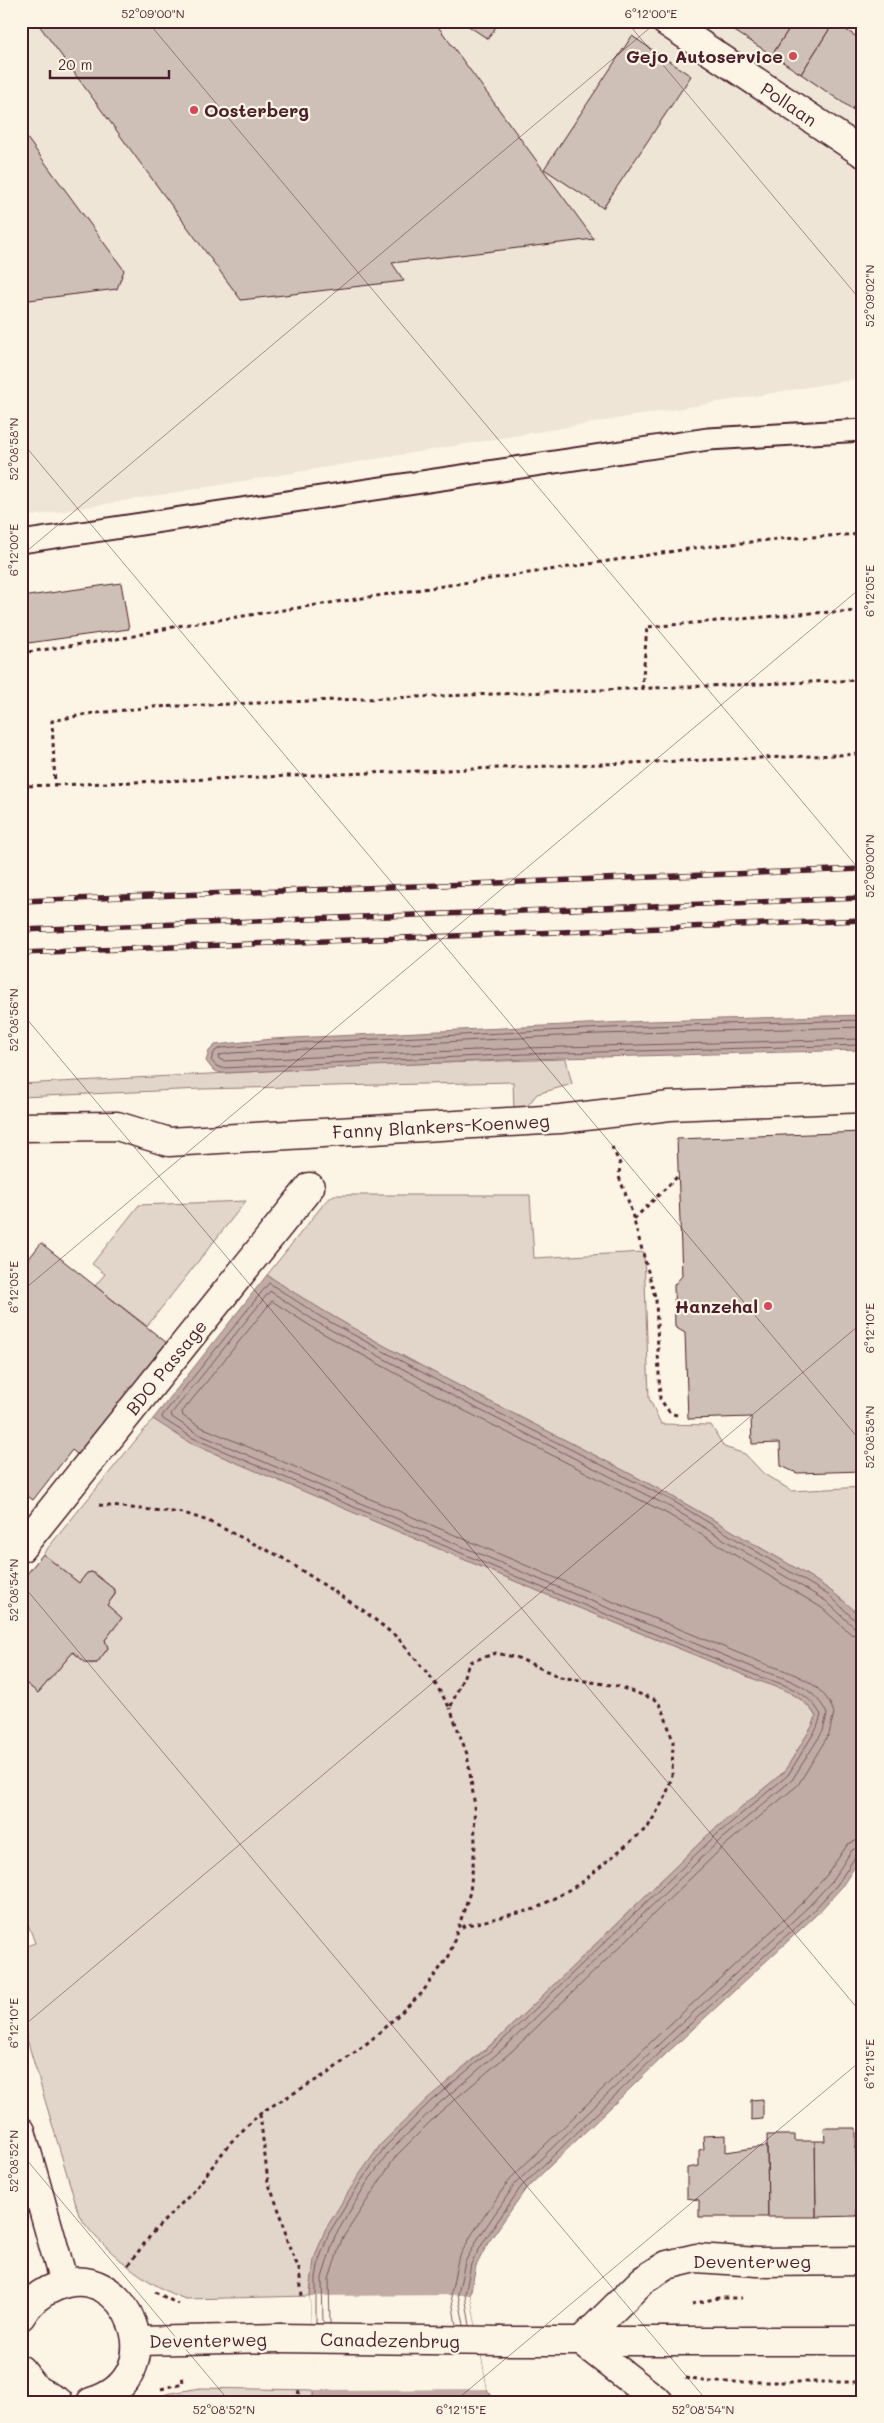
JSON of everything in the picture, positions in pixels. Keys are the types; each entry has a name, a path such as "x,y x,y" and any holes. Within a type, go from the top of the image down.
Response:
{"street":[{"name":"Pollaan","path":"665,21 863,153"},
{"name":"Fanny Blankers-Koenweg","path":"21,1127 117,1126 169,1142 596,1115 670,1106 863,1098"},
{"name":"BDO Passage","path":"21,1548 310,1187"},
{"path":"21,2131 64,2283"},
{"name":"Deventerweg","path":"581,2341 643,2280 667,2265 696,2258 758,2262 863,2261"},
{"path":"21,2316 39,2294 64,2283 86,2282 106,2290 129,2312 138,2341 134,2364 122,2384 104,2398 91,2402"},
{"name":"Deventerweg","path":"138,2341 279,2338"},
{"name":"Canadezenbrug","path":"279,2338 581,2341"},
{"path":"581,2341 863,2341"},
{"path":"581,2341 659,2402"},
{"path":"21,2370 37,2390 59,2402"}],"lane":[{"path":"21,542 708,439 863,430"}],"path":[{"path":"21,653 129,637 178,626 695,548 778,539 863,534"},
{"path":"642,689 647,627 811,613 863,611"},
{"path":"55,785 52,722 87,714 153,707 863,680"},
{"path":"21,786 863,754"},
{"path":"596,1115 620,1164 619,1177 656,1300 660,1399 670,1413 680,1416"},
{"path":"633,1220 678,1176"},
{"path":"65,1494 82,1504 184,1513 208,1521 281,1557 364,1610 398,1638 433,1680 450,1708 467,1754 474,1809 475,1846 470,1892 449,1956 421,1994 371,2040 328,2073 260,2113 230,2143 193,2192 154,2231 125,2269"},
{"path":"450,1708 470,1662 496,1653 518,1658 560,1678 617,1686 654,1699 662,1707 673,1741 672,1775 666,1796 648,1827 626,1847 581,1883 535,1909 464,1926 459,1929"},
{"path":"260,2113 268,2182 283,2220 287,2241 299,2269 302,2296"},
{"path":"297,2402 299,2390"}],"shaded area":[{"path":"21,21 863,21 863,378 21,518"},
{"path":"566,1059 572,1084 537,1094 525,1109 514,1112 513,1082 201,1089 21,1097 21,1084 379,1065"},
{"path":"334,1195 530,1195 534,1258 644,1252 649,1398 661,1424 711,1425 724,1447 745,1454 764,1474 792,1491 863,1487 863,1620 821,1584 681,1501 382,1345 267,1275 326,1201"},
{"path":"246,1201 147,1326 95,1286 105,1274 92,1264 139,1205"},
{"path":"153,1419 191,1443 557,1599 791,1693 805,1703 816,1717 784,1772 711,1832 499,2038 463,2067 341,2205 328,2227 315,2260 310,2296 186,2299 173,2294 142,2276 126,2265 98,2240 79,2215 21,2019 21,1948 35,1943 21,1905 21,1679 38,1693 73,1652 90,1664 97,1663 108,1648 105,1640 122,1618 107,1605 115,1595 115,1590 92,1572 87,1573 79,1583 43,1554"},
{"path":"200,2388 313,2390 313,2402 153,2402 166,2394"}],"water":[{"path":"863,1015 863,1050 525,1059 221,1073 213,1070 206,1061 209,1051 215,1045 272,1039 649,1021"},
{"path":"267,1275 382,1345 681,1501 821,1584 863,1620 863,1854 841,1888 816,1915 667,2053 525,2190 488,2243 476,2266 470,2295 487,2389 496,2402 313,2402 314,2378 310,2296 314,2259 325,2230 357,2178 381,2144 427,2099 499,2038 711,1832 784,1772 813,1725 816,1716 805,1703 791,1693 557,1599 190,1443 153,1419"}],"pier":[{"path":"470,2295 487,2389 313,2390 310,2296"}],"building":[{"path":"36,21 434,21 594,239 392,263 404,281 241,300"},
{"path":"461,21 500,21 488,39"},
{"path":"719,21 794,21 772,55"},
{"path":"794,21 834,22 801,74 772,55"},
{"path":"834,22 863,41 863,92 852,109 801,74"},
{"path":"632,36 691,76 603,208 544,169"},
{"path":"863,92 863,116 852,109"},
{"path":"21,130 124,270 117,289 21,301"},
{"path":"121,583 129,629 21,644 21,597"},
{"name":"Hanzehal","path":"863,1132 863,1471 797,1473 781,1466 780,1443 752,1444 751,1417 688,1419 685,1333 675,1327 674,1285 682,1276 677,1139"},
{"path":"41,1243 172,1347 83,1459 72,1450 33,1500 21,1491 21,1269"},
{"path":"43,1554 79,1583 87,1573 92,1572 115,1590 115,1594 107,1605 122,1618 105,1640 108,1648 97,1663 86,1663 73,1652 38,1693 21,1679 21,1572 26,1575"},
{"path":"763,2099 763,2119 751,2120 751,2100"},
{"path":"824,2128 856,2128 857,2216 816,2217 815,2141 825,2141"},
{"path":"726,2135 726,2152 767,2146 768,2217 699,2217 699,2200 687,2198 687,2168 699,2166 699,2150 704,2149 703,2136"},
{"path":"767,2135 795,2135 795,2141 815,2141 816,2217 768,2217"},
{"path":"856,2146 863,2146 863,2216 857,2216"}],"railway":[{"path":"21,901 863,869"},
{"path":"21,930 863,898"},
{"path":"21,953 863,920"}],"place":[{"name":"Gejo Autoservice","path":"793,56"},
{"name":"Oosterberg","path":"194,110"},
{"name":"Hanzehal","path":"768,1306"}]}
